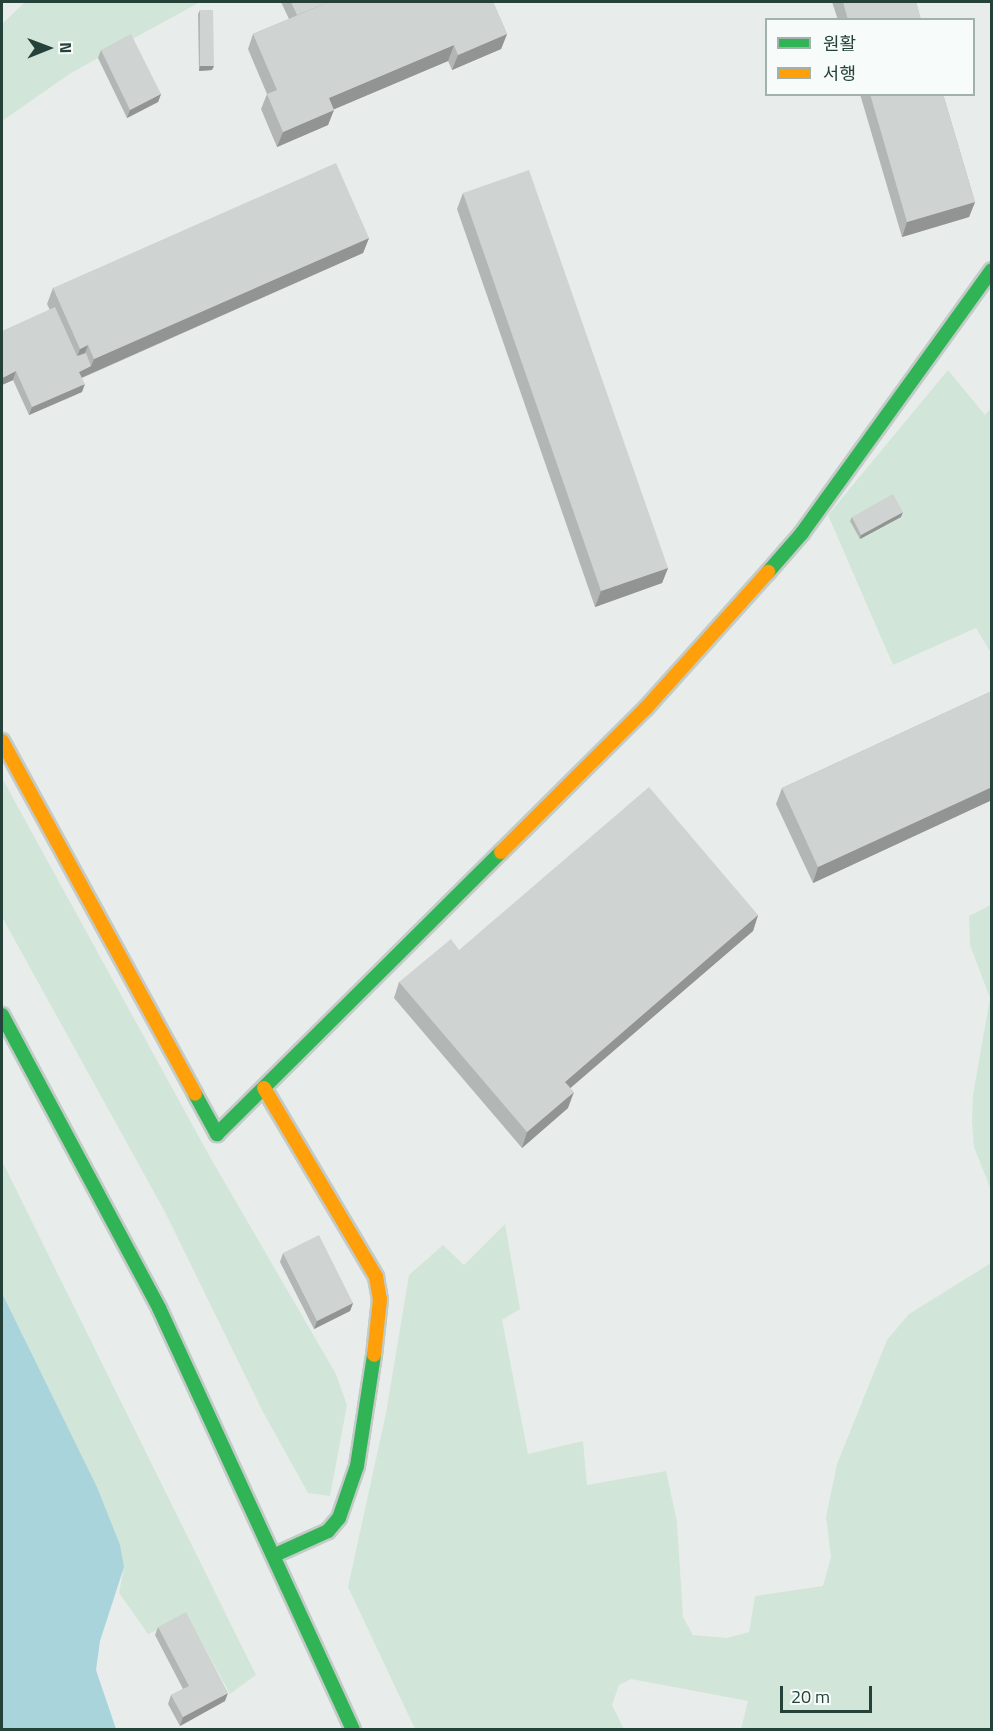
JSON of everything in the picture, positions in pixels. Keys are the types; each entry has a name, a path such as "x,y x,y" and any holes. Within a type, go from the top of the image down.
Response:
{"main road":[{"path":"2,741 217,1134 646,708 802,533 992,270"},
{"path":"2,1015 159,1308 353,1730"},
{"path":"264,1088 376,1277 380,1299 377,1339 357,1466 339,1518 328,1531 274,1555"}],"green space":[{"path":"25,2 200,2 71,73 2,121 2,24"},
{"path":"948,370 985,415 991,408 991,653 976,628 893,665 828,515"},
{"path":"2,778 210,1157 336,1374 347,1405 330,1496 308,1493 263,1412 165,1212 2,917"},
{"path":"991,905 991,1190 974,1147 972,1122 973,1095 990,998 970,945 969,916"},
{"path":"2,1161 256,1675 230,1694 188,1617 148,1634 119,1593 124,1567 97,1487 2,1293"},
{"path":"505,1224 520,1309 502,1320 528,1454 583,1441 587,1485 666,1471 677,1522 683,1617 693,1635 727,1638 749,1632 755,1596 823,1586 831,1557 826,1517 837,1464 887,1340 909,1314 991,1263 991,1729 741,1729 748,1701 631,1679 619,1685 612,1705 624,1729 415,1729 348,1587 386,1413 409,1275 443,1245 464,1265"}],"water":[{"path":"2,1293 97,1487 120,1545 124,1567 100,1641 96,1670 116,1729 2,1729"}],"building":[{"path":"291,2 329,2 297,15"},
{"path":"329,2 493,2 507,34 458,55 454,45 329,98 334,110 283,132 267,94 277,90 253,34"},
{"path":"843,2 916,2 920,18 847,18"},
{"path":"200,10 213,10 214,66 200,66"},
{"path":"131,34 161,94 130,110 101,50"},
{"path":"871,96 944,96 975,202 907,222"},
{"path":"336,163 369,238 94,359 88,345 80,349 53,288"},
{"path":"529,170 668,568 601,591 463,193"},
{"path":"55,307 77,356 86,353 91,366 79,372 85,384 32,407 16,371 2,378 2,331"},
{"path":"893,494 903,512 861,535 852,517"},
{"path":"992,691 992,787 818,867 782,788"},
{"path":"649,787 758,915 565,1082 574,1092 527,1132 399,982 451,939 459,950"},
{"path":"319,1235 353,1303 317,1321 283,1253"},
{"path":"186,1612 228,1693 183,1717 171,1695 189,1686 158,1627"}],"traffic: fast":[{"path":"768,572 802,533 992,270"},
{"path":"195,1094 217,1134 501,852"},
{"path":"2,1015 159,1308 353,1730"},
{"path":"275,1555 328,1531 339,1518 357,1466 374,1355"}],"traffic: slow":[{"path":"501,852 646,708 768,572"},
{"path":"2,741 195,1094"},
{"path":"264,1088 376,1277 380,1299 374,1355"}]}
